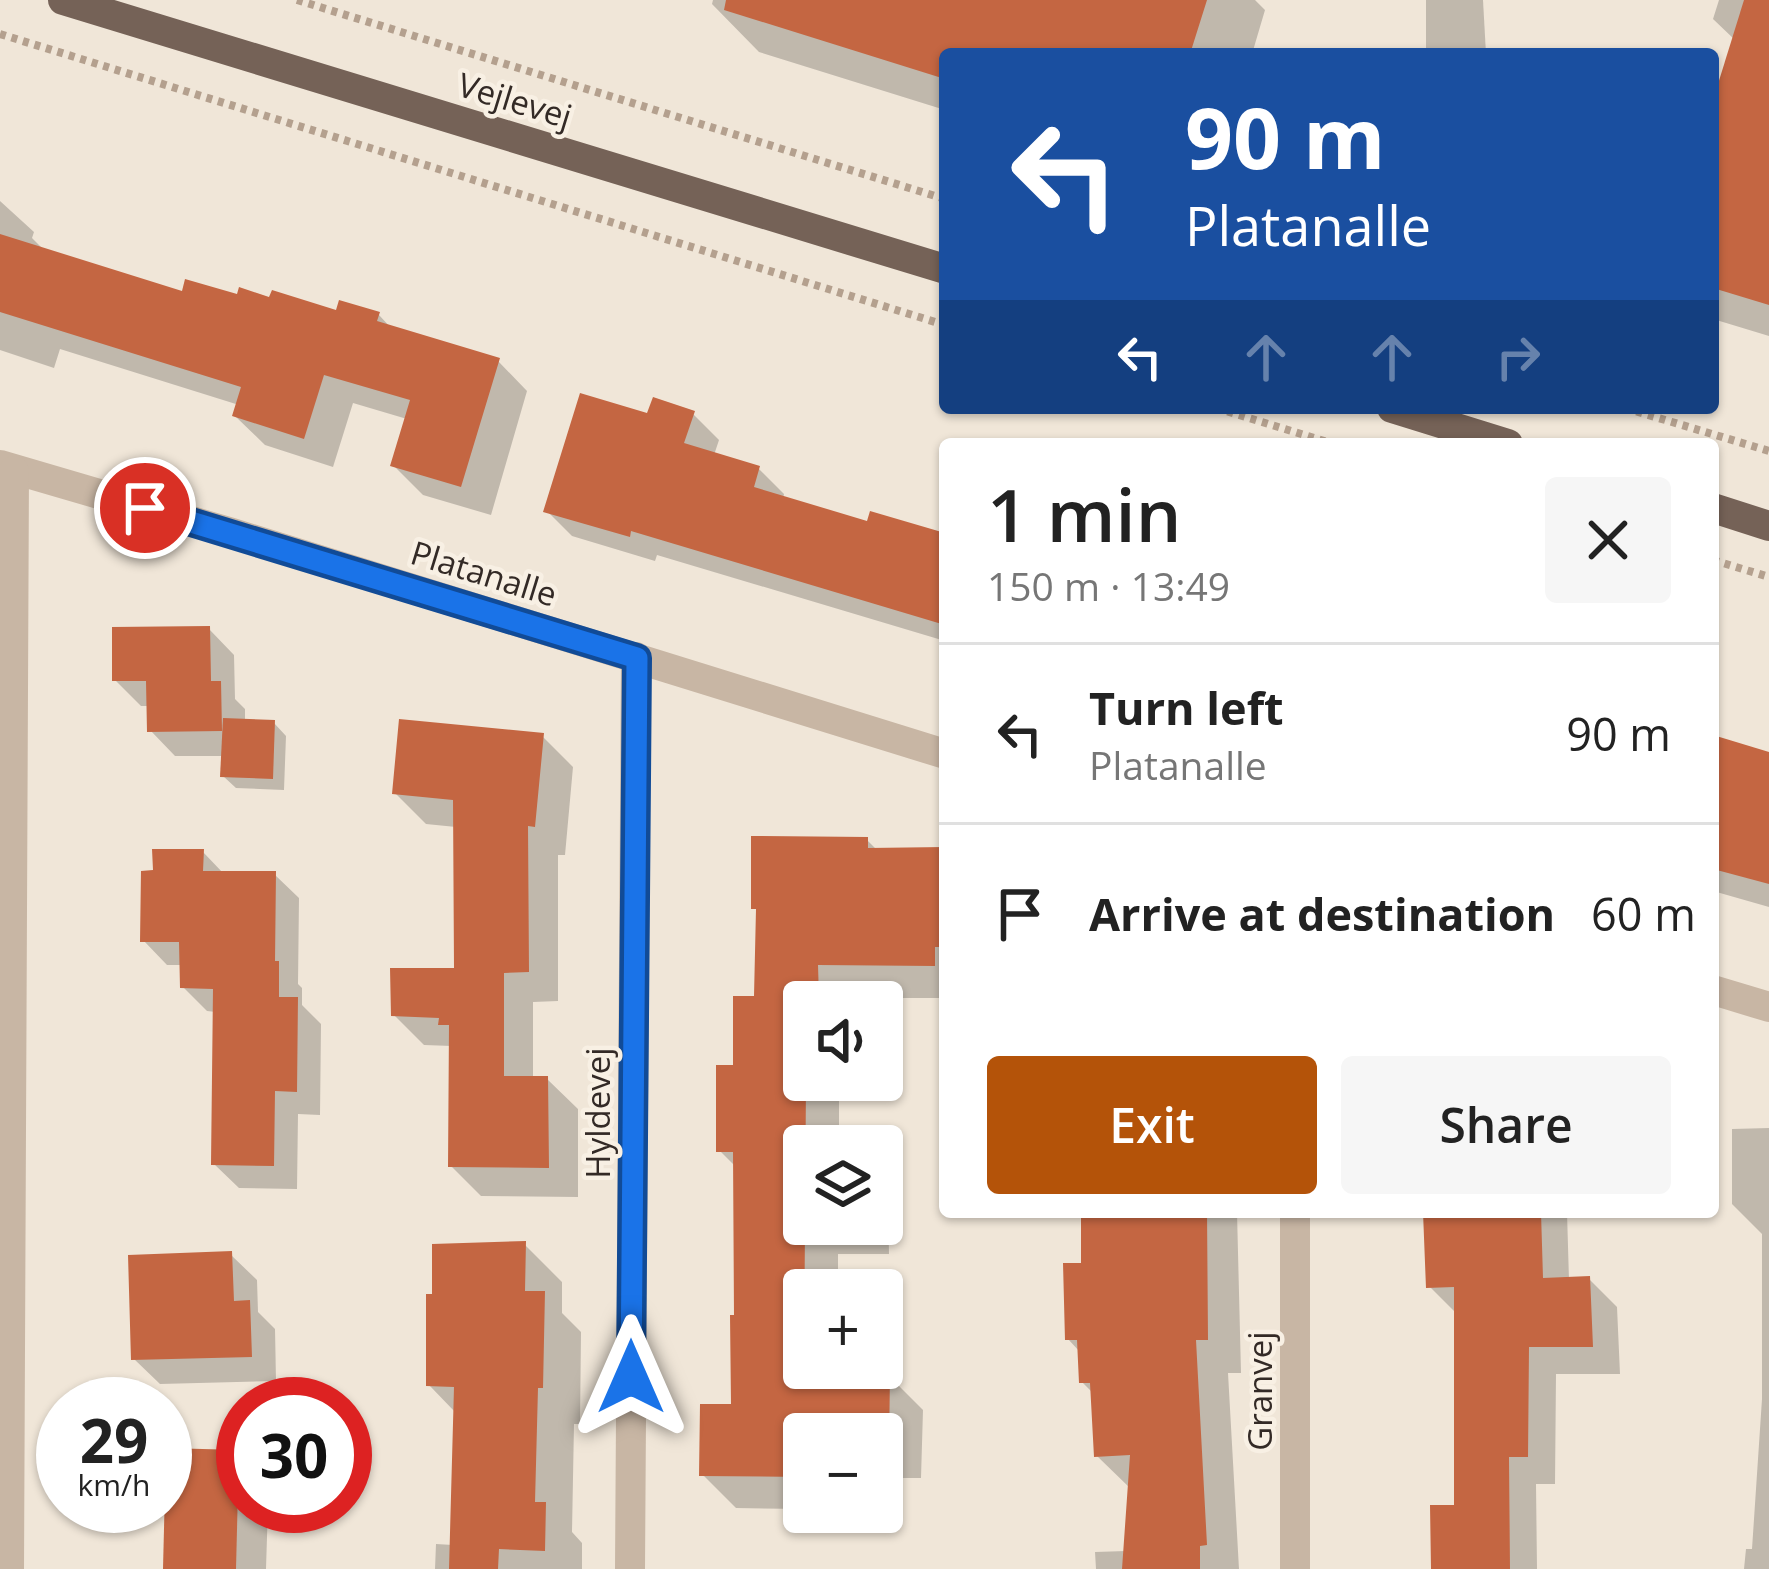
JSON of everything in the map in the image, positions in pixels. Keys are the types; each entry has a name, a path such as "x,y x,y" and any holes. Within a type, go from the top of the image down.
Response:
{"main road":[{"name":"Vejlevej","path":"63,0 939,267"},
{"path":"1411,414 1489,438"},
{"path":"1719,510 1769,526"}],"street":[{"name":"Platanalle","path":"7,468 939,752"},
{"path":"7,468 9,1569"},
{"name":"Hyldevej","path":"630,1569 637,658"},
{"path":"1719,992 1769,1007"},
{"name":"Granvej","path":"1295,1218 1295,1569"}],"path":[{"path":"297,0 939,198"},
{"path":"0,34 939,323"},
{"path":"1236,414 1314,438"},
{"path":"1645,414 1769,451"}],"building":[{"path":"726,0 1207,0 1192,48 939,48 939,77 724,10"},
{"path":"1744,0 1769,0 1769,305 1719,290 1719,81"},
{"path":"0,234 182,291 185,279 237,294 239,287 269,297 272,290 336,310 339,300 380,312 377,321 500,358 461,487 390,466 410,400 324,375 304,439 232,416 241,387 0,312"},
{"path":"580,393 647,413 653,397 695,411 684,443 760,466 754,487 867,521 870,511 939,531 939,623 631,531 630,537 543,512"},
{"path":"210,626 211,681 221,681 222,731 147,732 146,681 112,681 112,627"},
{"path":"223,718 275,720 273,779 220,777"},
{"path":"399,719 544,733 535,827 528,826 529,972 504,973 504,1076 548,1076 549,1168 448,1167 449,1025 438,1025 439,1018 391,1016 390,968 454,968 453,800 392,794"},
{"path":"1719,737 1769,752 1769,884 1719,871"},
{"path":"751,836 868,837 868,848 939,847 935,966 818,965 818,981 783,981 783,1101 806,1101 806,1125 783,1125 783,1245 805,1245 805,1269 783,1269 783,1389 890,1389 889,1413 783,1413 783,1477 699,1476 700,1404 731,1404 733,1152 716,1152 716,1065 733,1065 733,996 754,996 756,909 751,909"},
{"path":"152,849 204,849 203,871 276,871 279,997 298,997 297,1092 275,1091 274,1166 211,1165 213,989 180,988 179,942 140,942 141,871 153,870"},
{"path":"1081,1218 1207,1218 1208,1340 1196,1340 1207,1545 1200,1546 1200,1569 1122,1569 1130,1455 1094,1457 1090,1383 1079,1383 1077,1340 1065,1340 1063,1263 1081,1263"},
{"path":"1423,1218 1541,1218 1543,1278 1590,1276 1593,1347 1529,1347 1528,1457 1509,1457 1510,1569 1431,1569 1430,1505 1454,1505 1454,1287 1426,1288"},
{"path":"526,1241 525,1291 545,1291 535,1502 546,1502 545,1551 499,1549 498,1569 449,1569 454,1387 426,1386 426,1294 432,1294 432,1244"},
{"path":"232,1251 234,1301 250,1300 252,1357 131,1360 128,1255"},
{"path":"192,1449 216,1449 216,1533 237,1533 236,1569 163,1569 164,1533 192,1533"}],"route":[{"path":"145,508 637,658 631,1377"}]}
